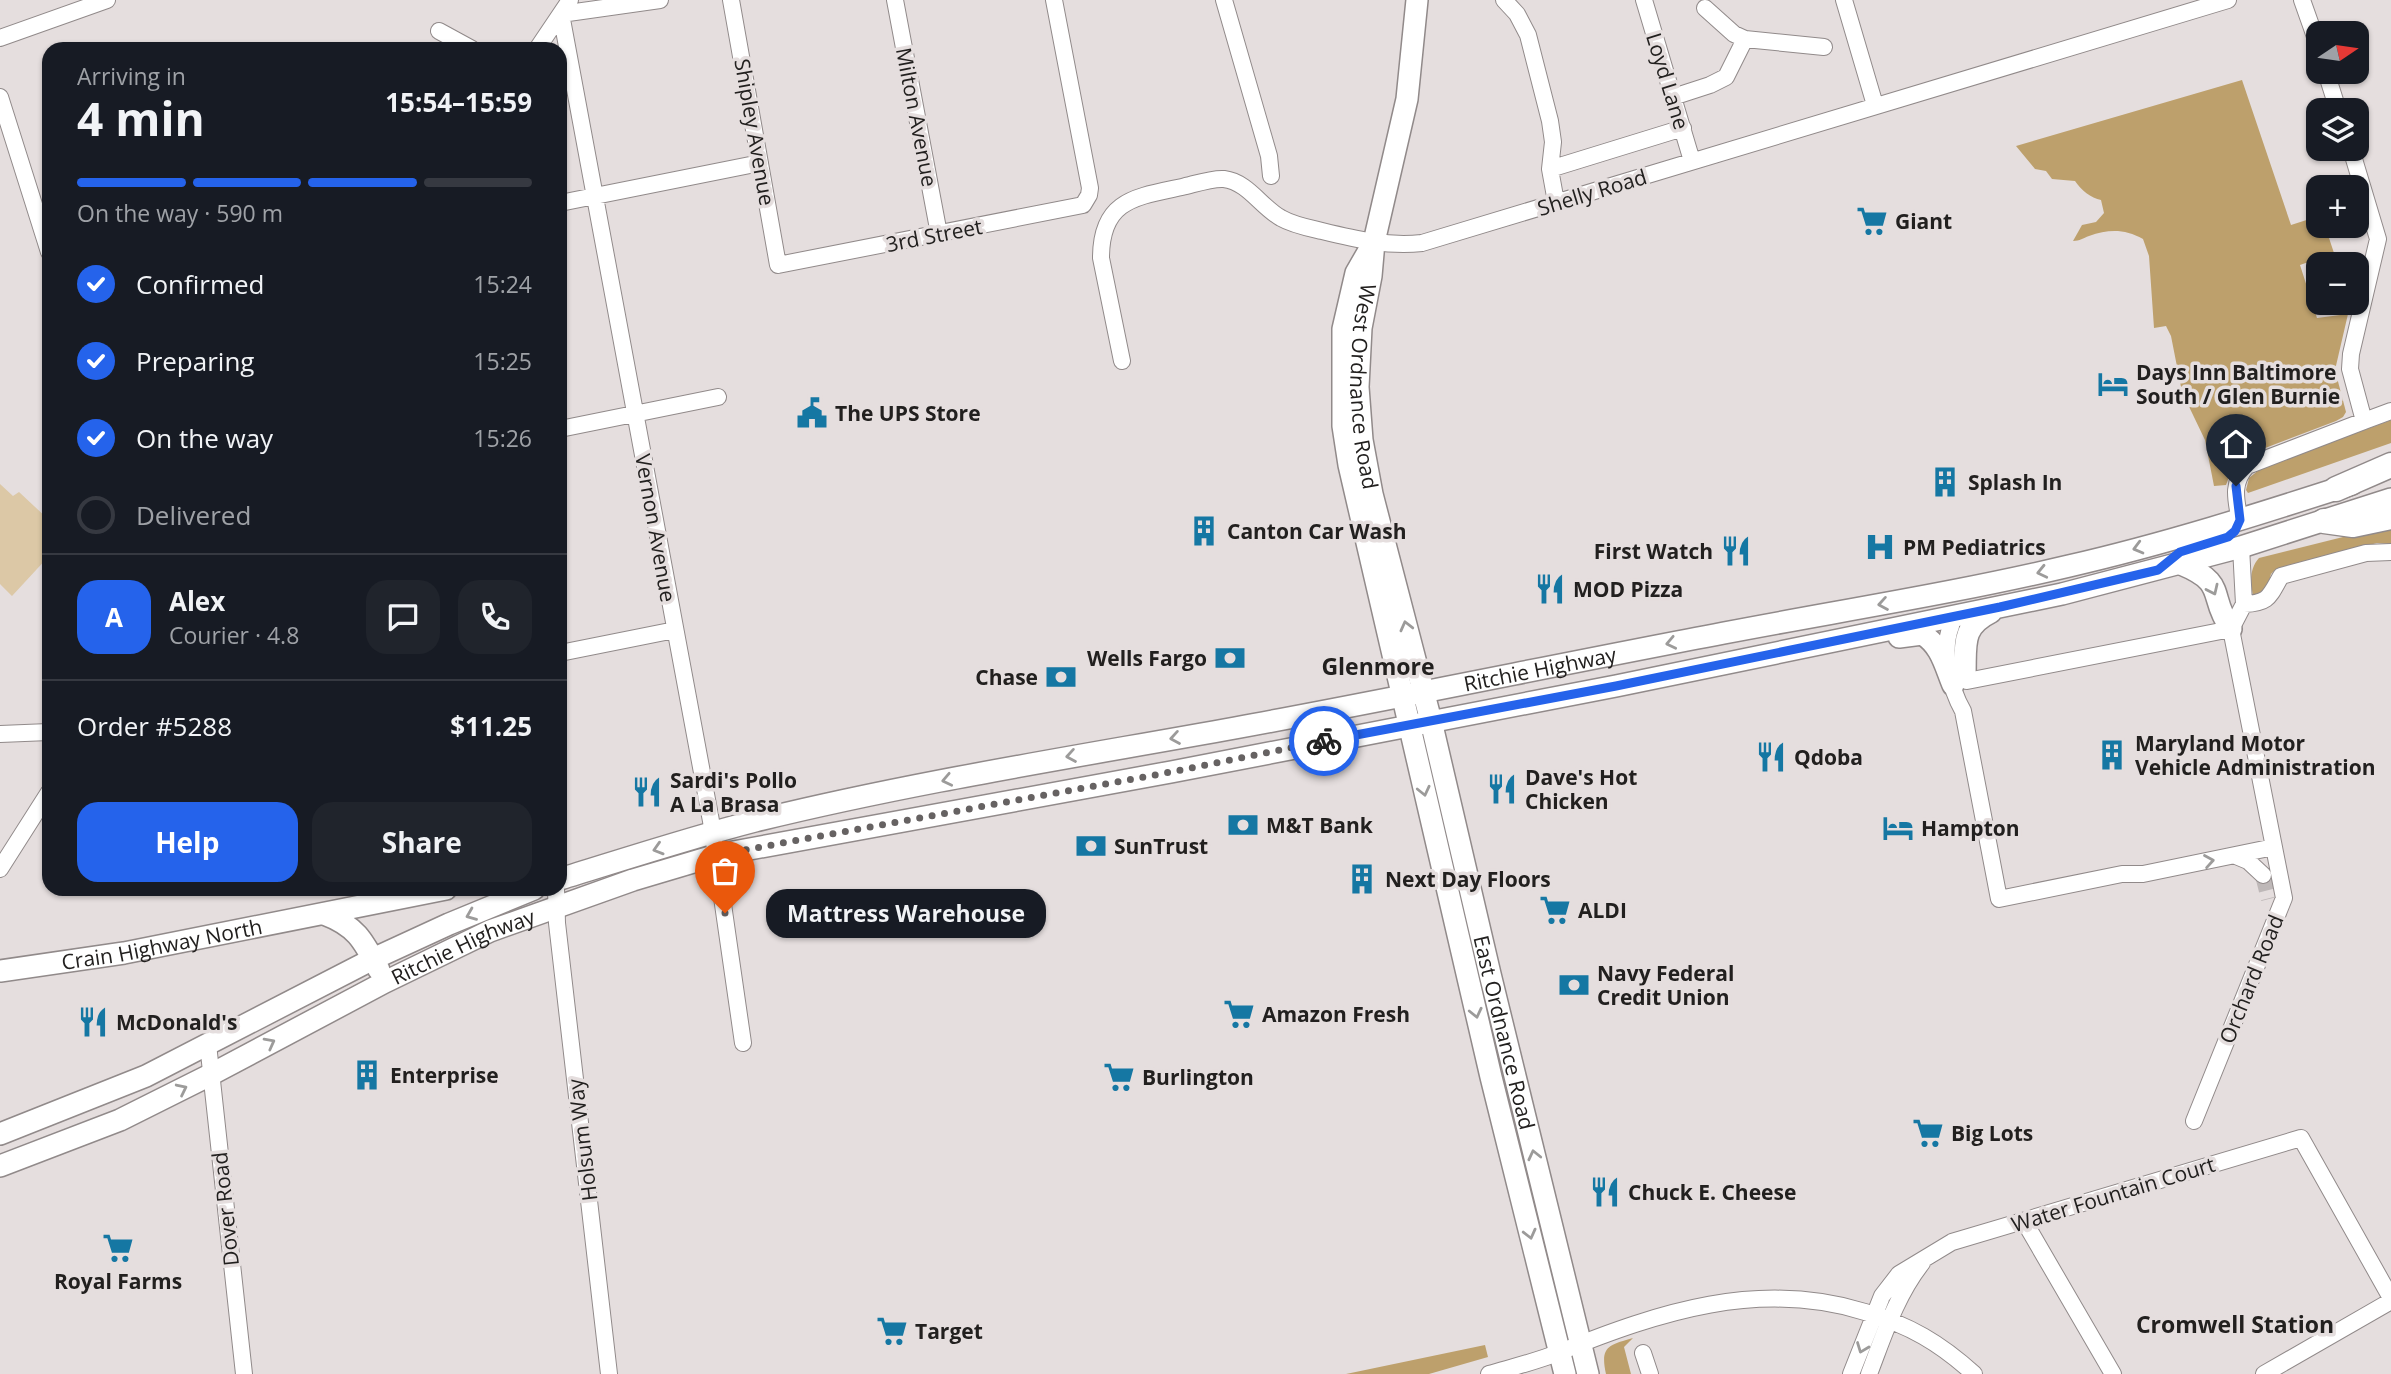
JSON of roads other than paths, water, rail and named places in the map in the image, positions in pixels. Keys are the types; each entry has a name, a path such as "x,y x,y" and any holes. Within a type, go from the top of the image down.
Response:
{"highway":[{"path":"2336,489 2391,465"},
{"path":"2324,521 2353,525 2391,517"}],"main road":[{"name":"West Ordnance Road","path":"1412,694 1362,440 1358,387 1361,328 1374,243 1407,99 1417,0"},
{"name":"Ritchie Highway","path":"567,877 713,833 841,802 1945,593 2042,572 2240,520 2391,471"},
{"path":"2241,547 2246,536 2253,530 2287,518 2336,489"},
{"name":"Ritchie Highway","path":"567,895 717,855 1171,772 1856,636 1950,622 2000,607 2181,564 2391,499"},
{"path":"2158,570 2180,552 2228,537 2235,531 2240,520"},
{"path":"2181,564 2200,572 2210,581 2216,591 2222,616 2231,629"},
{"path":"1961,680 1966,633 1977,619 2000,607"},
{"path":"1691,670 1698,654 1765,638 1794,620"},
{"path":"1856,636 1879,640 1923,634 1932,639 1961,680"},
{"name":"East Ordnance Road","path":"1412,694 1431,721 1588,1374"},
{"name":"East Ordnance Road","path":"1412,694 1409,725 1564,1374"},
{"name":"Crain Highway North","path":"0,971 124,953 412,896"},
{"name":"Ritchie Highway","path":"0,1134 146,1076 373,959 517,896"},
{"name":"Ritchie Highway","path":"4,1165 82,1136 210,1075 385,982 556,898"},
{"path":"324,914 343,921 354,929 385,982"},
{"path":"82,1136 80,1129 86,1110 124,1091 146,1076"},
{"path":"4,1165 22,1147 52,1136 61,1123 59,1112"}],"street":[{"path":"542,42 566,7 660,0"},
{"name":"Shipley Avenue","path":"731,0 778,265"},
{"name":"Milton Avenue","path":"895,0 939,234"},
{"name":"3rd Street","path":"778,265 1078,206 1087,199 1090,188 1054,0"},
{"path":"1224,0 1269,156 1271,176"},
{"path":"1504,0 1517,14 1528,34 1550,121 1553,142 1550,169 1556,202"},
{"name":"Loyd Lane","path":"1644,0 1692,161"},
{"path":"1844,0 1874,105"},
{"name":"Shelly Road","path":"1122,361 1101,258 1101,244 1111,215 1120,205 1134,198 1222,179 1237,183 1281,219 1302,226 1374,243 1422,243 2228,0"},
{"path":"2302,0 2309,21"},
{"path":"0,38 100,1"},
{"name":"Vernon Avenue","path":"566,7 595,196 717,855 743,1043"},
{"path":"1705,8 1734,34 1745,39 1824,47"},
{"path":"439,31 459,42"},
{"path":"1673,97 1726,77 1745,39"},
{"path":"0,97 8,146 42,234"},
{"path":"1550,169 1683,128"},
{"path":"2355,161 2378,239 2351,354 2350,369 2364,421"},
{"path":"567,202 760,163"},
{"path":"2375,226 2391,221"},
{"path":"567,428 718,397"},
{"path":"2240,520 2236,486 2239,475 2247,466 2391,411"},
{"path":"1961,680 2231,629 2244,604 2241,547"},
{"path":"2244,604 2262,603 2269,598 2281,576 2366,553 2391,552"},
{"path":"1950,622 1945,640 1961,680 1956,698 1963,711 1999,899 2122,874 2143,874 2274,846"},
{"name":"Orchard Road","path":"2194,1121 2284,898 2231,629"},
{"path":"567,652 675,630"},
{"path":"0,734 42,732"},
{"path":"0,869 42,803"},
{"path":"2236,856 2248,861 2263,875"},
{"name":"Holsum Way","path":"556,898 609,1374"},
{"path":"2252,976 2253,958 2271,911 2269,899"},
{"name":"Dover Road","path":"208,1044 244,1374"},
{"name":"Water Fountain Court","path":"1851,1374 1882,1317 1909,1279 1927,1256 1952,1242 2301,1138 2391,1300"},
{"path":"2025,1220 2113,1374"},
{"path":"1489,1374 1692,1308 1758,1298 1814,1299 1882,1317 1949,1351 1974,1374"},
{"path":"2264,1374 2391,1300"},
{"name":"Water Fountain Court","path":"1869,1374 1882,1317"},
{"path":"1643,1353 1650,1374"}],"tunnel":[{"path":"2263,875 2269,899"}],"place":[{"name":"Giant","path":"1872,221"},
{"name":"Days Inn Baltimore South / Glen Burnie","path":"2113,384"},
{"name":"The UPS Store","path":"812,413"},
{"name":"Splash In","path":"1945,482"},
{"name":"Canton Car Wash","path":"1204,531"},
{"name":"PM Pediatrics","path":"1880,547"},
{"name":"First Watch","path":"1736,551"},
{"name":"MOD Pizza","path":"1550,589"},
{"name":"Wells Fargo","path":"1230,658"},
{"name":"Chase","path":"1061,677"},
{"name":"Maryland Motor Vehicle Administration","path":"2112,755"},
{"name":"Qdoba","path":"1771,757"},
{"name":"Dave's Hot Chicken","path":"1502,789"},
{"name":"Sardi's Pollo A La Brasa","path":"647,792"},
{"name":"M&T Bank","path":"1243,825"},
{"name":"Hampton","path":"1898,828"},
{"name":"SunTrust","path":"1091,846"},
{"name":"Next Day Floors","path":"1362,879"},
{"name":"ALDI","path":"1555,910"},
{"name":"Mattress Warehouse","path":"725,913"},
{"name":"Navy Federal Credit Union","path":"1574,985"},
{"name":"Amazon Fresh","path":"1239,1014"},
{"name":"McDonald's","path":"93,1022"},
{"name":"Enterprise","path":"367,1075"},
{"name":"Burlington","path":"1119,1077"},
{"name":"Big Lots","path":"1928,1133"},
{"name":"Chuck E. Cheese","path":"1605,1192"},
{"name":"Royal Farms","path":"118,1248"},
{"name":"Target","path":"892,1331"}],"district":[{"name":"Glenmore","path":"1378,666"},
{"name":"Cromwell Station","path":"2235,1324"}]}
